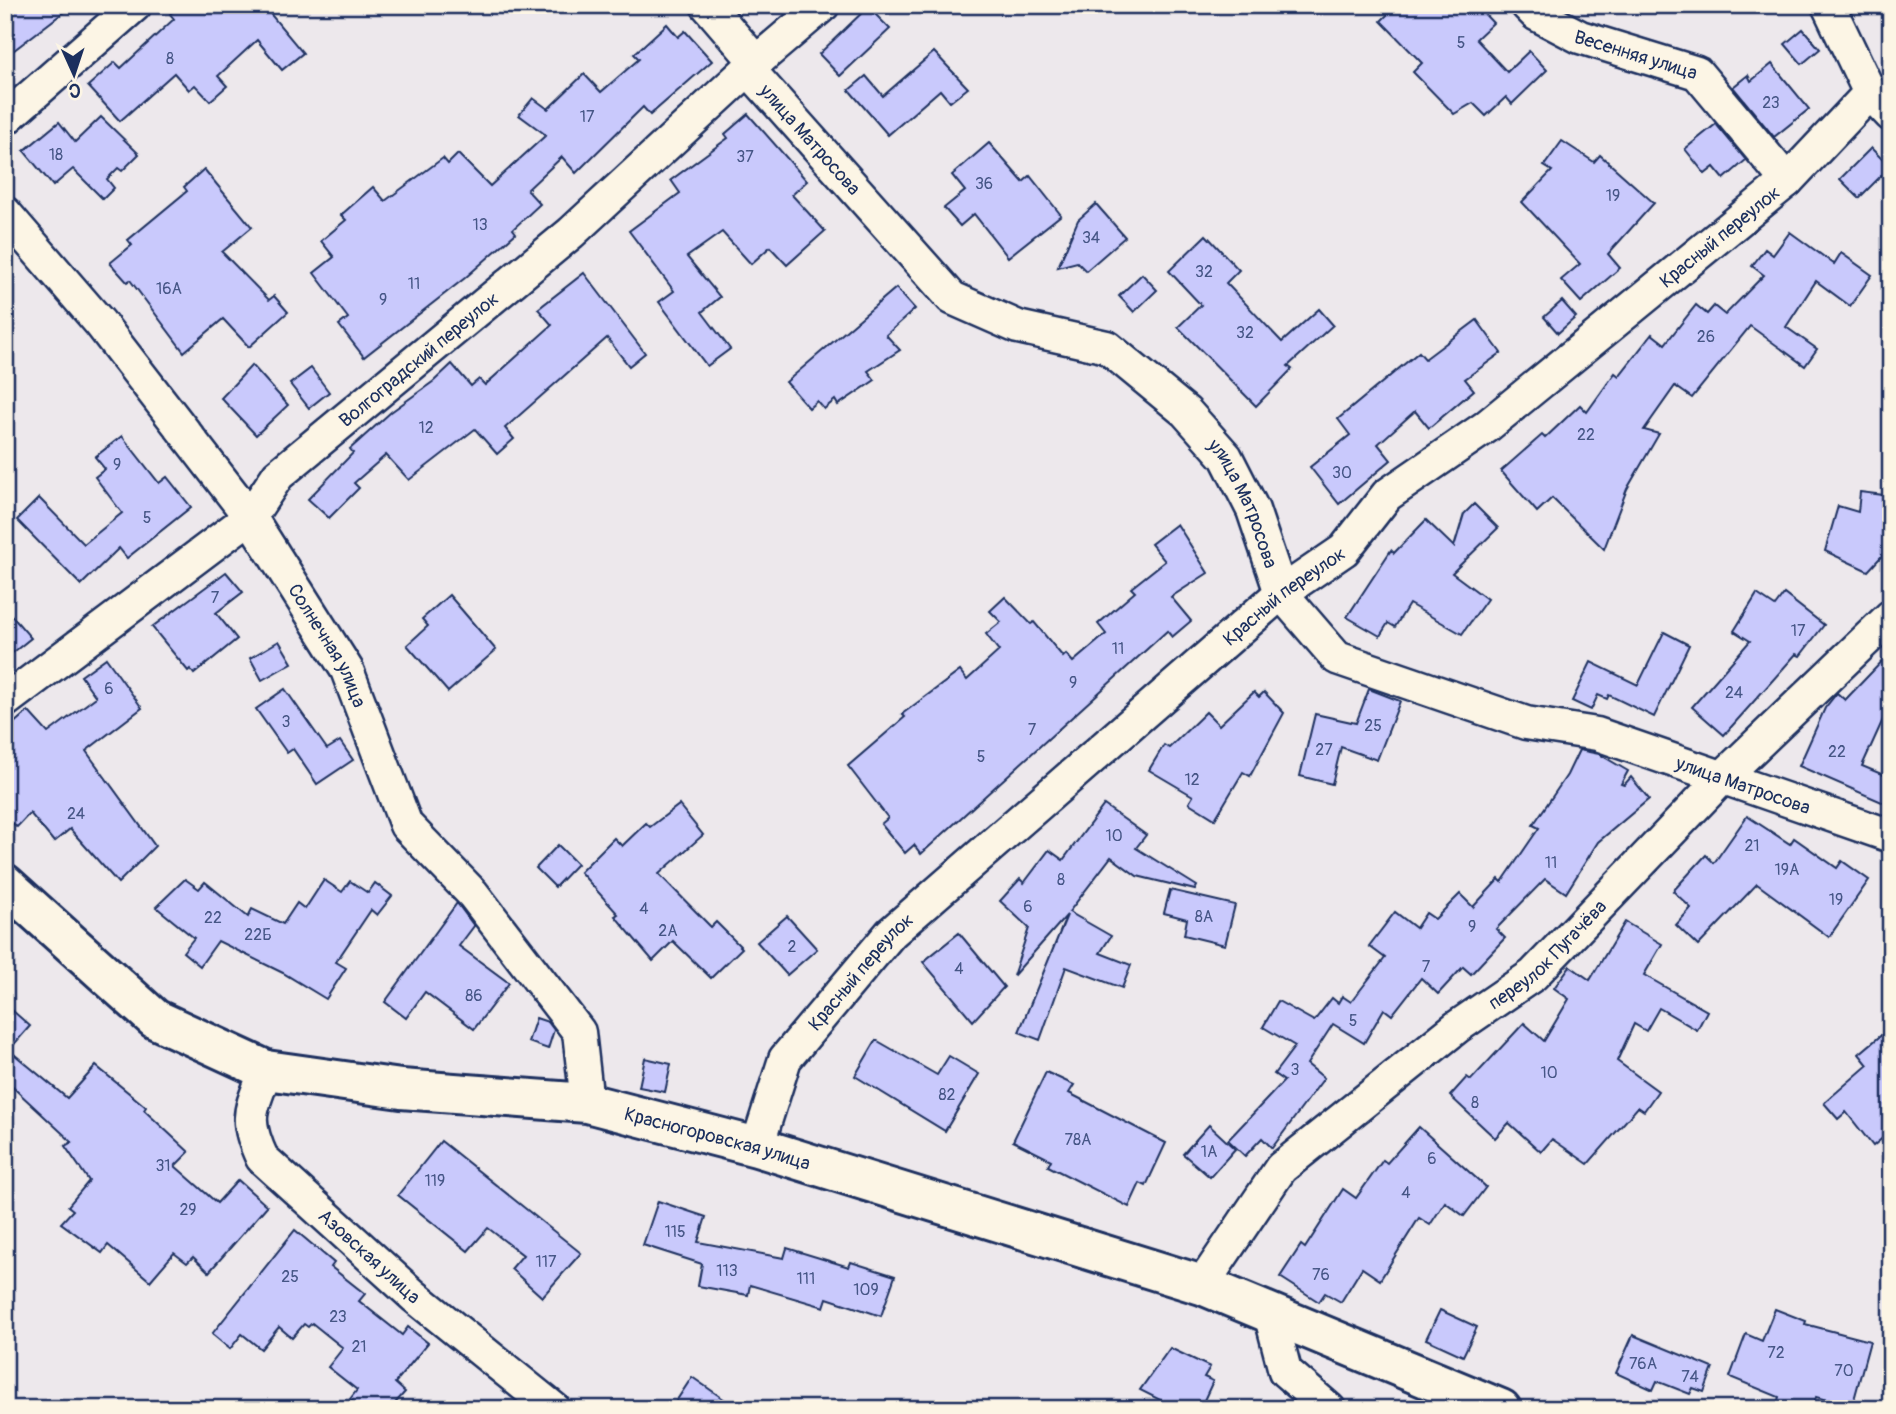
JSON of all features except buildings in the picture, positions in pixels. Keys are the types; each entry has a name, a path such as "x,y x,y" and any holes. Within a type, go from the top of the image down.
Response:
{"street":[{"path":"5,119 135,5"},
{"name":"улица Матросова","path":"707,5 752,65 952,299 1018,327 1107,347 1186,412 1227,457 1253,510 1281,593 1337,658 1526,723 1597,734 1891,836"},
{"name":"Волгоградский переулок","path":"5,701 250,517 278,475 570,233 752,65 823,5"},
{"name":"Весенняя улица","path":"1527,5 1536,14 1580,37 1697,73 1787,181"},
{"path":"1828,5 1880,104"},
{"name":"Красный переулок","path":"757,1147 785,1059 891,933 1281,593 1344,550 1387,495 1486,427 1880,104"},
{"name":"Солнечная улица","path":"5,213 100,323 250,517 347,670 406,825 473,894 579,1032 587,1104"},
{"name":"переулок Пугачёва","path":"1202,1285 1281,1168 1457,1027 1533,975 1724,776 1891,616"},
{"name":"Красногоровская улица","path":"5,884 155,1019 266,1070 401,1089 587,1104 757,1147 1202,1285 1501,1409"},
{"name":"Азовская улица","path":"266,1070 248,1117 252,1138 262,1158 414,1296 554,1409"},
{"path":"1270,1313 1284,1371 1329,1409"}]}
